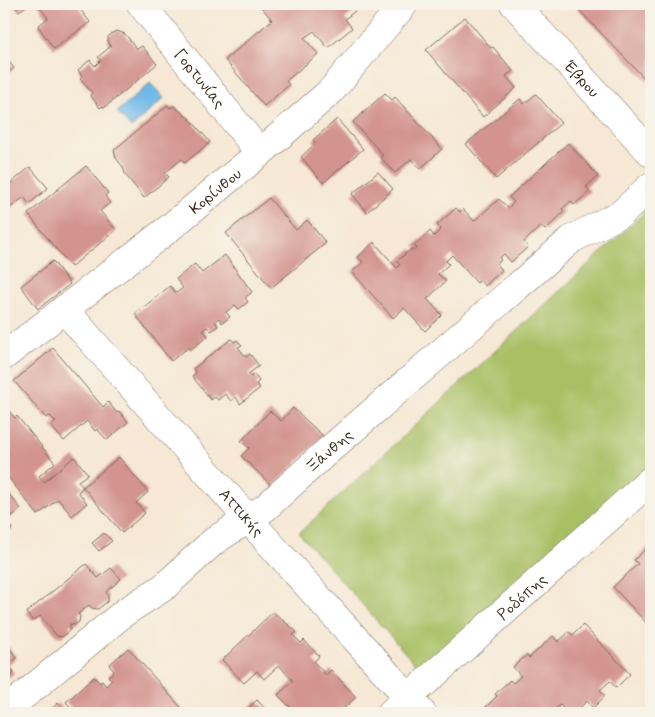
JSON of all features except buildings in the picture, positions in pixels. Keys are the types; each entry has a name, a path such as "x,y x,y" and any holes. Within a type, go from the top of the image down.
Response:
{"street":[{"name":"Γορτυνίας","path":"141,4 260,153"},
{"name":"Κορίνθου","path":"4,356 167,230 260,153 330,91 366,51 404,4"},
{"name":"Έβρου","path":"514,4 651,154"},
{"name":"Ξάνθης","path":"4,712 125,612 164,587 214,541 265,508 322,456 572,239 622,214 651,186"},
{"name":"Αττικής","path":"64,309 248,519 407,708"},
{"name":"Ροδόπης","path":"407,708 651,480"}],"green space":[{"path":"647,210 651,215 651,466 423,673 299,533"}],"water":[{"path":"150,83 164,98 131,128 117,112"}]}
